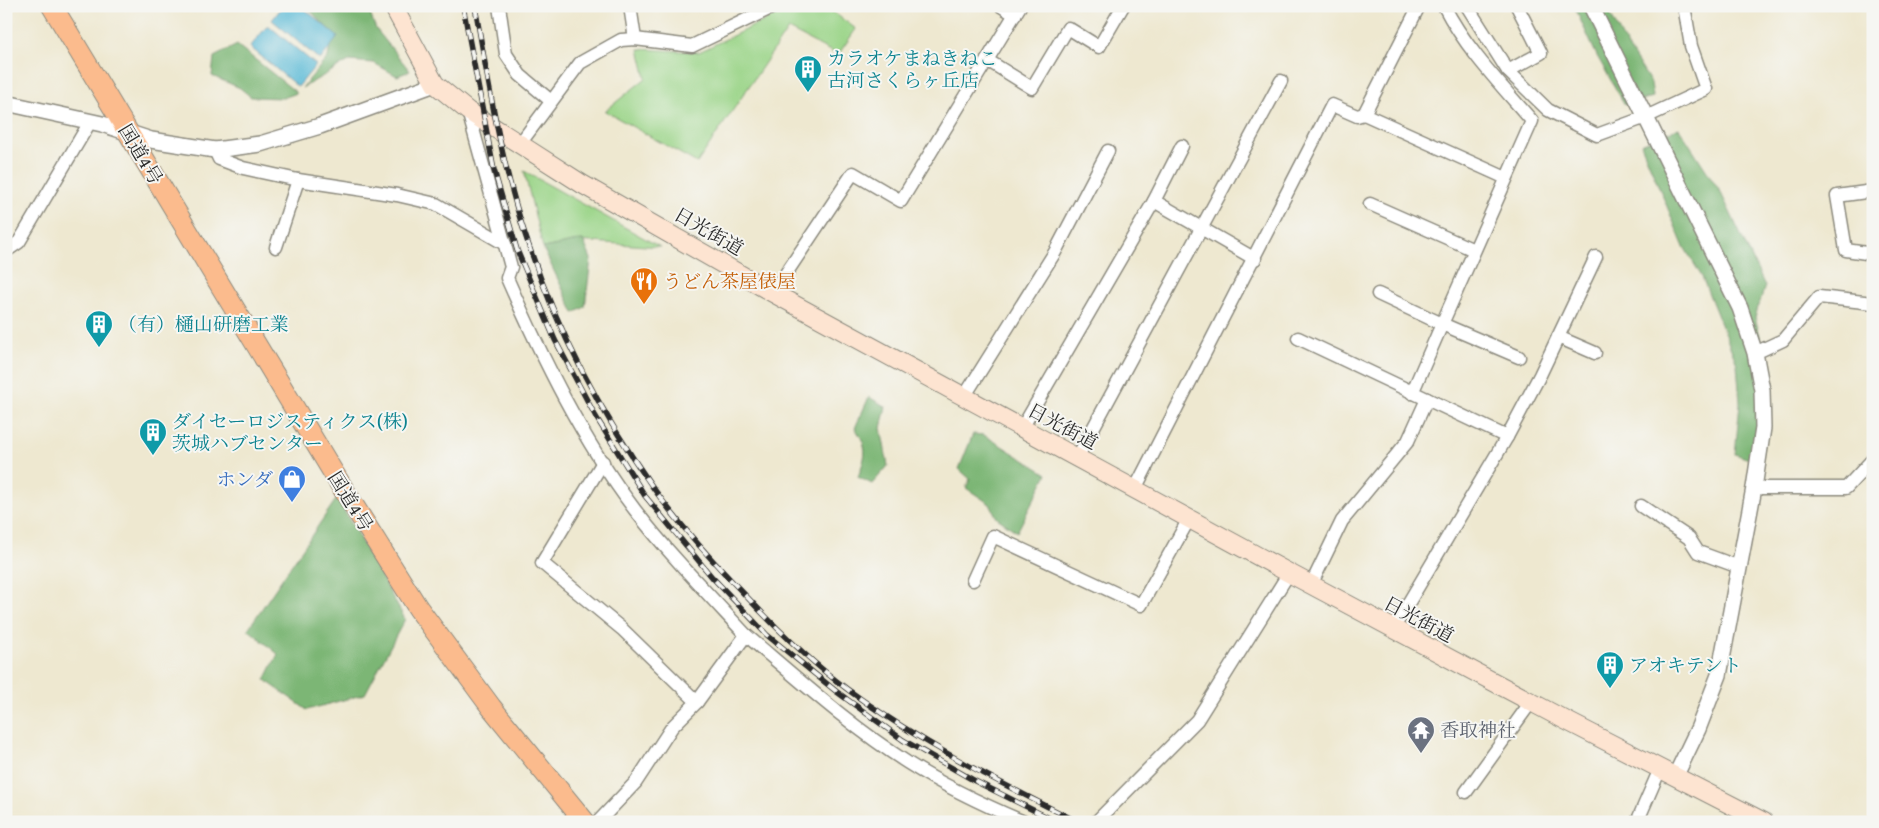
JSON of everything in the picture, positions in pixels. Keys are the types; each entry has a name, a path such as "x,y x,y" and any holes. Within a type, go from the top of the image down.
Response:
{"highway":[{"name":"国道4号","path":"52,6 337,479 418,608 491,707 585,822"}],"main road":[{"name":"日光街道","path":"393,6 435,84 468,112 582,184 964,397 1311,585 1531,702 1764,822"}],"street":[{"path":"499,6 506,54 520,75 551,101"},
{"path":"630,6 635,39"},
{"path":"519,145 580,63 621,40 635,39 692,46 775,6"},
{"path":"774,292 853,173 900,201 1017,10 1000,6"},
{"path":"988,60 1032,88 1068,28 1099,47 1123,6"},
{"path":"1364,114 1419,6"},
{"path":"1412,393 1532,121 1488,70 1444,6"},
{"path":"1467,6 1508,71 1548,110 1597,135 1646,117 1706,89 1691,46 1684,7"},
{"path":"1508,71 1541,53 1517,6"},
{"path":"1591,6 1740,308 1755,353 1762,390 1762,428 1754,488 1719,674 1698,729 1638,822"},
{"path":"1077,458 1203,229 1281,81"},
{"path":"6,103 184,146 215,150 260,144 320,126 435,84"},
{"path":"1135,489 1255,259 1332,105 1357,116 1364,114 1506,178"},
{"path":"468,112 511,266 507,278 533,337 603,462 635,510 686,570 746,635 828,704 908,763 984,804 1024,822"},
{"path":"6,250 19,242 90,122"},
{"path":"1022,428 1154,201 1182,146"},
{"path":"215,150 219,158 243,168 298,180 397,195 436,204 505,244"},
{"path":"964,397 1055,252 1108,150"},
{"path":"276,247 298,180"},
{"path":"1873,191 1837,196 1846,250 1873,254"},
{"path":"1154,201 1255,259"},
{"path":"1370,204 1474,250"},
{"path":"1393,629 1508,436 1596,257"},
{"path":"1378,294 1519,357"},
{"path":"1755,353 1783,340 1819,297 1873,303"},
{"path":"1558,336 1594,353"},
{"path":"1298,338 1412,393 1508,436"},
{"path":"1311,585 1342,521 1408,441 1427,399"},
{"path":"1754,488 1846,488 1873,459"},
{"path":"603,462 542,563 622,629 697,702"},
{"path":"1640,506 1689,538 1698,552 1739,566"},
{"path":"974,580 993,536 1142,606 1190,519"},
{"path":"1096,822 1197,720 1289,573"},
{"path":"598,822 636,782 672,727 697,702 746,635"},
{"path":"1466,792 1531,702"}],"green space":[{"path":"306,6 367,6 376,29 410,71 397,76 374,63 349,61 302,88 328,57 332,33"},
{"path":"787,6 825,6 856,29 838,55 788,29 697,163 605,111 646,78 639,49 699,52 780,13"},
{"path":"1574,6 1606,6 1623,39 1651,83 1653,97 1625,105 1597,56"},
{"path":"237,45 297,93 283,98 251,97 240,88 212,76 214,57"},
{"path":"1679,128 1721,193 1765,286 1755,317 1770,375 1749,459 1735,454 1740,403 1737,364 1702,277 1683,245 1641,144"},
{"path":"524,171 660,247 578,241 543,248"},
{"path":"583,240 591,259 585,307 574,313 543,248"},
{"path":"869,397 886,407 881,428 888,466 872,484 858,477 865,452 855,428"},
{"path":"973,434 984,435 1047,474 1017,532 997,518 990,504 966,488 970,479 959,469"},
{"path":"337,498 405,619 365,694 307,710 265,680 278,654 248,629"}],"water":[{"path":"283,6 301,6 338,37 320,60 272,20"},
{"path":"268,25 316,65 298,87 250,47"}],"railway":[{"path":"463,6 494,170 517,250 555,340 596,417 645,496 712,577 767,635 837,692 903,740 975,781 1057,822"},
{"path":"475,6 491,97 511,187 529,246 553,310 599,402 635,461 664,503 711,559 771,622 834,679 902,727 931,744 1078,822"}],"place":[{"name":"カラオケまねきねこ 古河さくらヶ丘店","path":"808,93"},
{"name":"うどん茶屋俵屋","path":"644,305"},
{"name":"（有）樋山研磨工業","path":"99,348"},
{"name":"ダイセーロジスティクス(株) 茨城ハブセンター","path":"153,456"},
{"name":"ホンダ","path":"292,503"},
{"name":"アオキテント","path":"1610,689"},
{"name":"香取神社","path":"1421,754"}]}
